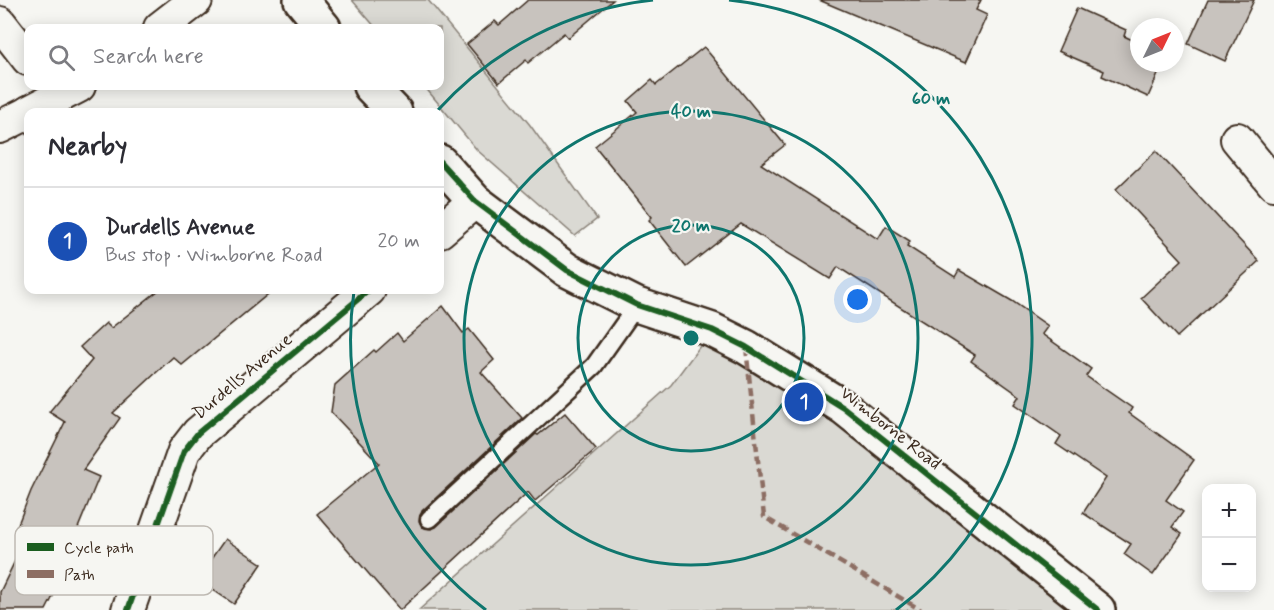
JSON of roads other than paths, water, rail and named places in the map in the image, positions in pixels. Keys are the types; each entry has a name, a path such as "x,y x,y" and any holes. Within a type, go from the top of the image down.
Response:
{"main road":[{"path":"301,0 321,24"},
{"path":"374,90 391,108"},
{"name":"Wimborne Road","path":"444,166 475,201 567,270 638,305 721,334 843,407 1098,610"}],"street":[{"path":"165,24 196,0"},
{"path":"0,24 24,54"},
{"path":"36,108 61,90"},
{"path":"0,127 24,115"},
{"path":"1237,139 1274,184"},
{"path":"444,228 475,201"},
{"name":"Durdells Avenue","path":"158,526 184,451 198,433 364,294"},
{"name":"Durdells Avenue","path":"128,610 133,595"}],"lane":[{"path":"429,519 594,366 638,305"}],"place":[{"name":"Durdells Avenue","path":"804,402"}]}
